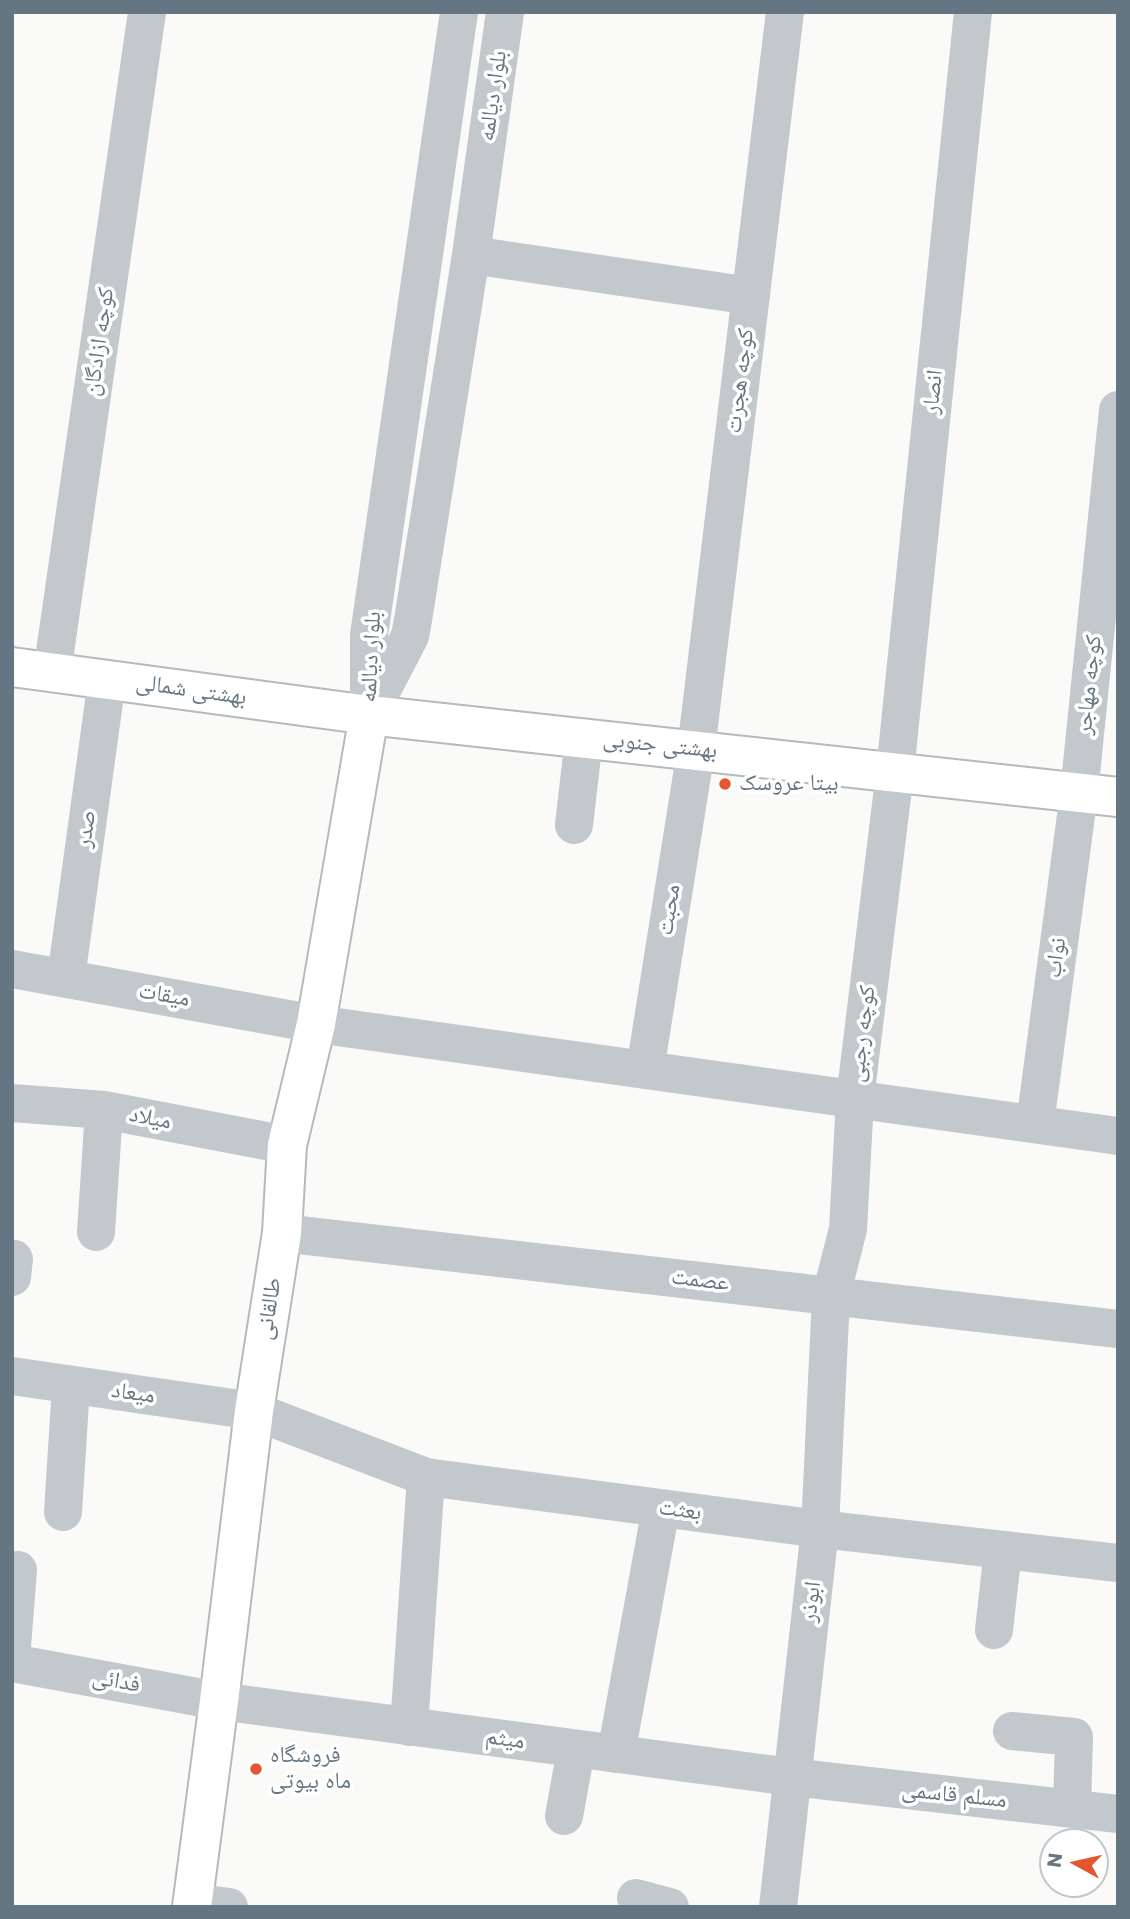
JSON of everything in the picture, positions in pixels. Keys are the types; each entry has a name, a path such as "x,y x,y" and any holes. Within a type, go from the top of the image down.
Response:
{"main road":[{"name":"بهشتی شمالی","path":"12,667 369,715"},
{"name":"بهشتی جنوبی","path":"369,715 1118,797"},
{"name":"طالقانی","path":"204,1905 219,1701 254,1411 282,1233 287,1145 316,1024 369,715"}],"street":[{"name":"کوچه ازادگان","path":"52,673 147,12"},
{"name":"بلوار دیالمه","path":"369,715 369,635 458,12"},
{"name":"بلوار دیالمه","path":"369,715 410,636 471,255 505,12"},
{"name":"کوچه هجرت","path":"696,750 785,12"},
{"name":"انصار","path":"895,772 973,12"},
{"path":"471,255 751,296"},
{"name":"کوچه مهاجر","path":"1079,793 1118,410"},
{"name":"صدر","path":"66,978 107,680"},
{"path":"574,825 584,738"},
{"name":"محبت","path":"645,1070 696,750"},
{"name":"کوچه رجبی","path":"831,1296 848,1228 855,1099 895,772"},
{"name":"نواب","path":"1035,1124 1079,793"},
{"name":"میقات","path":"12,969 316,1024 1118,1136"},
{"name":"میلاد","path":"12,1103 104,1110 287,1145"},
{"path":"96,1232 104,1110"},
{"name":"عصمت","path":"282,1233 1118,1329"},
{"name":"ابوذر","path":"778,1907 820,1529 831,1296"},
{"name":"میعاد","path":"12,1376 254,1411"},
{"path":"63,1512 71,1386"},
{"name":"بعثت","path":"254,1411 426,1477 820,1529 1118,1563"},
{"path":"409,1727 426,1477"},
{"path":"616,1754 661,1508"},
{"path":"994,1630 1003,1550"},
{"path":"12,1646 18,1570"},
{"name":"فدائی","path":"12,1663 219,1701"},
{"name":"میثم","path":"219,1701 791,1777"},
{"path":"1012,1731 1074,1737 1072,1809"},
{"path":"564,1816 576,1750"},
{"name":"مسلم قاسمی","path":"791,1777 1118,1814"}],"place":[{"name":"بیتا عروسک","path":"725,784"},
{"name":"فروشگاه ماه بیوتی","path":"256,1769"}]}
